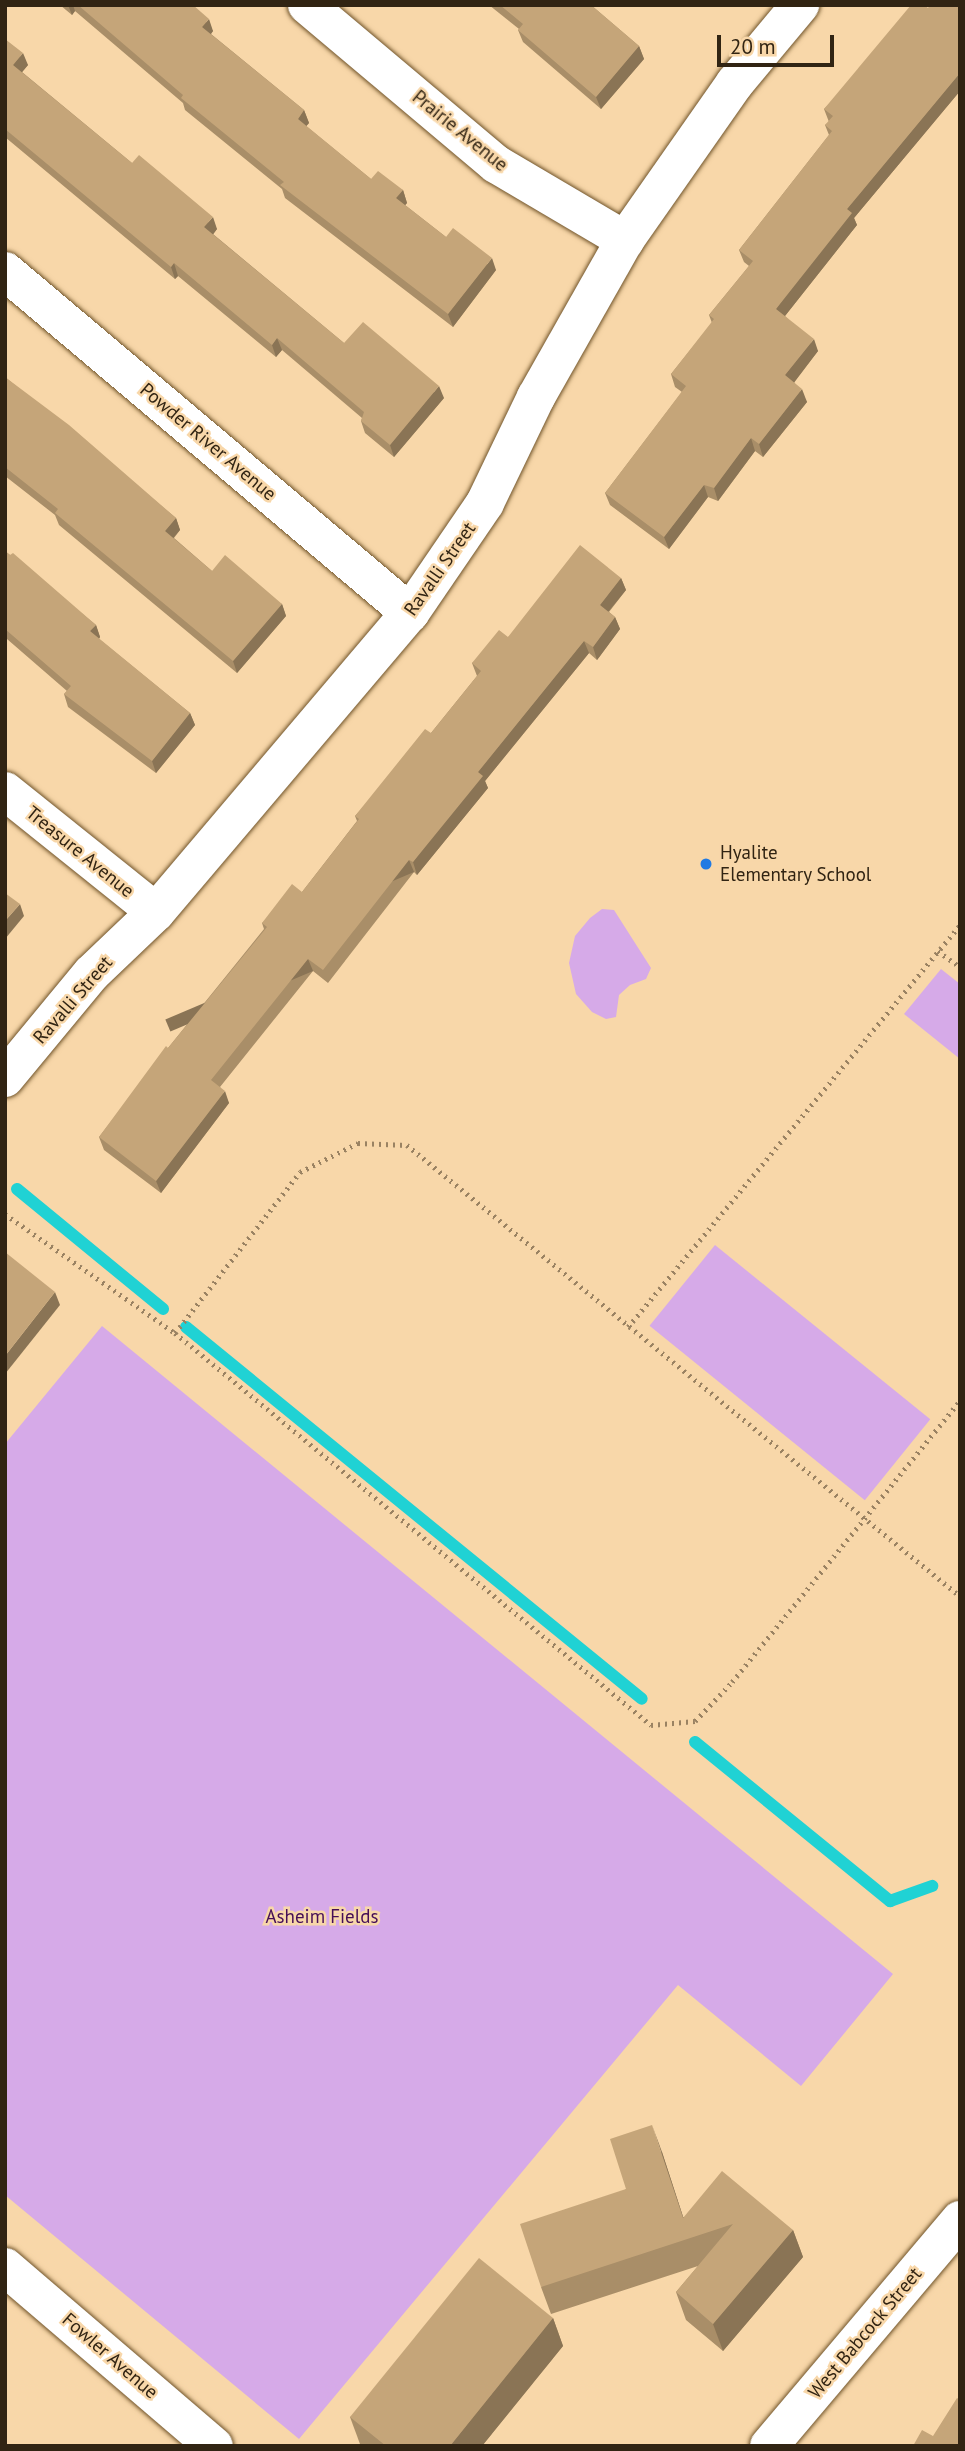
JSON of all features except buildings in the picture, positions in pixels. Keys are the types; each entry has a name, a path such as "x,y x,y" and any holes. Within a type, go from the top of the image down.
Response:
{"street":[{"name":"Prairie Avenue","path":"307,5 496,164 625,240"},
{"name":"Ravalli Street","path":"5,1079 92,974 156,912 410,612 485,503 536,397 625,240 734,83 800,5"},
{"name":"Powder River Avenue","path":"5,271 410,612"},
{"name":"Treasure Avenue","path":"5,791 156,912"},
{"name":"West Babcock Street","path":"769,2446 960,2220"},
{"name":"Fowler Avenue","path":"5,2267 214,2446"}],"path":[{"path":"628,1327 960,925"},
{"path":"938,951 960,967"},
{"path":"175,1333 300,1172 358,1143 407,1145 960,1596"},
{"path":"5,1214 175,1333 651,1725 695,1721 732,1682 960,1400"}],"green space":[{"path":"602,909 614,910 651,968 646,979 630,985 619,995 616,1017 606,1019 592,1012 576,994 569,963 575,936 590,918"},
{"path":"941,969 960,984 960,1059 904,1014"},
{"path":"715,1245 930,1419 865,1500 650,1326"},
{"name":"Asheim Fields","path":"102,1326 893,1974 801,2086 678,1985 299,2439 5,2195 5,1444"}],"waterway":[{"path":"17,1189 163,1309"},
{"path":"186,1327 642,1699"},
{"path":"695,1742 890,1901 932,1886"}],"place":[{"name":"Hyalite Elementary School","path":"706,864"}]}
